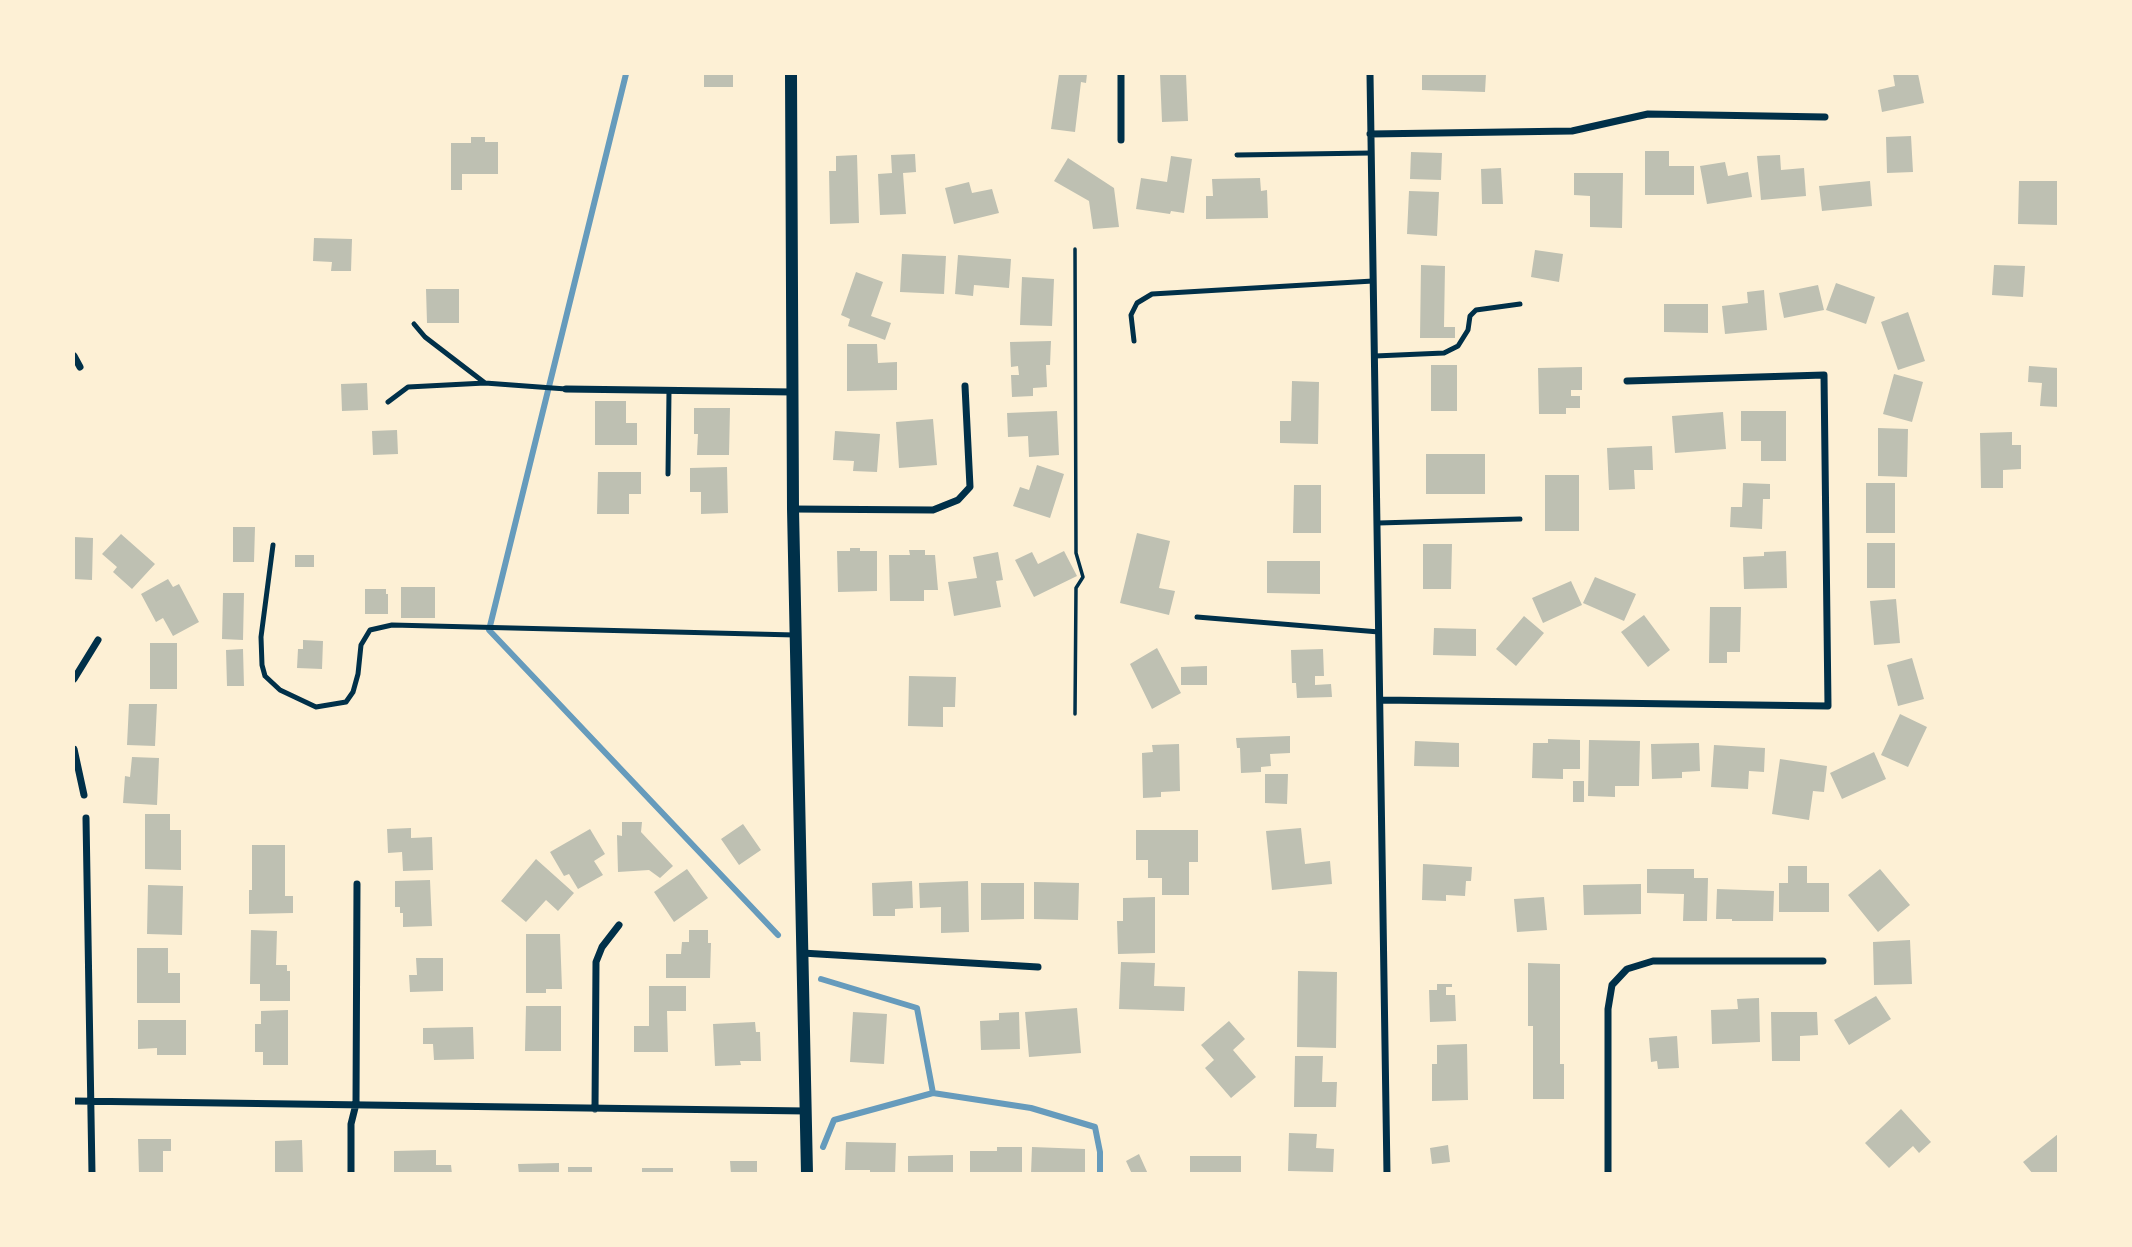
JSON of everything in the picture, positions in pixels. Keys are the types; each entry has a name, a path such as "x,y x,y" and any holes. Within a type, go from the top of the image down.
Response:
{"street":[{"path":"791,74 793,509 807,1174"},
{"path":"1121,74 1121,141"},
{"path":"1370,74 1387,1174"},
{"path":"1370,134 1573,131 1648,114 1825,117"},
{"path":"74,356 80,367"},
{"path":"1381,700 1828,706 1824,375 1627,381"},
{"path":"793,509 933,510 958,500 970,486 965,386"},
{"path":"566,389 793,392"},
{"path":"74,679 98,640"},
{"path":"74,749 84,795"},
{"path":"86,818 92,1174"},
{"path":"351,1174 351,1124 356,1104 357,884"},
{"path":"595,1110 596,962 602,947 619,925"},
{"path":"801,953 1038,967"},
{"path":"1608,1174 1608,1009 1612,985 1628,970 1653,961 1823,961"},
{"path":"74,1101 806,1111"}],"lane":[{"path":"1237,155 1371,153"},
{"path":"1134,341 1131,315 1137,303 1152,295 1373,281"},
{"path":"1375,356 1444,353 1458,346 1468,330 1470,316 1476,310 1520,304"},
{"path":"414,324 425,337 485,383"},
{"path":"388,402 408,387 485,383 566,389"},
{"path":"668,474 669,391"},
{"path":"1378,523 1520,519"},
{"path":"273,545 261,637 262,665 265,676 280,690 316,707 346,702 354,692 361,645 370,630 392,625 795,635"},
{"path":"1197,617 1380,632"}],"path":[{"path":"1075,249 1076,553 1083,577 1076,589 1075,714"}],"building":[{"path":"704,74 733,74 733,87 704,87"},
{"path":"1059,74 1087,74 1086,83 1081,82 1075,132 1051,129"},
{"path":"1160,74 1186,74 1188,121 1162,122"},
{"path":"1422,74 1486,74 1485,92 1422,90"},
{"path":"1893,74 1918,74 1924,103 1882,112 1878,90 1895,86"},
{"path":"1911,136 1913,172 1887,173 1886,137"},
{"path":"471,137 485,137 485,142 498,142 498,174 462,174 462,190 451,190 451,143 471,143"},
{"path":"1645,151 1669,151 1669,166 1694,166 1694,195 1645,195"},
{"path":"1411,152 1442,153 1441,180 1410,179"},
{"path":"915,154 916,172 903,173 906,214 880,215 878,174 892,173 891,155"},
{"path":"857,155 859,223 830,224 829,171 836,171 836,156"},
{"path":"1780,155 1781,170 1804,168 1806,196 1761,200 1757,156"},
{"path":"1171,156 1192,159 1184,213 1171,211 1170,214 1136,209 1141,178 1167,182"},
{"path":"1068,158 1114,188 1119,227 1093,229 1089,201 1054,181"},
{"path":"1725,162 1728,176 1748,172 1752,197 1707,204 1700,166"},
{"path":"1501,168 1503,204 1482,204 1481,169"},
{"path":"1574,173 1623,173 1622,228 1590,227 1590,196 1574,195"},
{"path":"1260,178 1261,191 1267,190 1268,218 1206,219 1206,196 1213,196 1212,179"},
{"path":"1870,181 1872,206 1822,211 1819,186"},
{"path":"2019,181 2058,181 2058,225 2018,224"},
{"path":"969,182 972,193 992,189 999,213 954,224 945,188"},
{"path":"1409,191 1439,192 1437,236 1407,234"},
{"path":"314,238 352,239 351,271 331,271 332,262 313,261"},
{"path":"1535,250 1563,254 1559,282 1531,277"},
{"path":"902,254 946,256 944,294 900,292"},
{"path":"958,255 1011,259 1009,288 974,285 973,296 955,294"},
{"path":"1421,265 1445,266 1444,327 1455,327 1455,338 1420,338"},
{"path":"1994,265 2025,266 2023,297 1992,295"},
{"path":"856,272 883,282 871,316 891,323 885,340 848,326 850,319 841,315"},
{"path":"1022,277 1054,279 1052,326 1020,325"},
{"path":"1836,283 1875,297 1866,324 1826,310"},
{"path":"1818,285 1824,310 1784,318 1779,293"},
{"path":"426,289 459,289 459,323 427,323"},
{"path":"1764,290 1767,330 1725,334 1722,306 1748,303 1747,292"},
{"path":"1664,304 1708,304 1708,333 1664,332"},
{"path":"1908,312 1925,361 1898,370 1881,322"},
{"path":"1051,341 1050,365 1046,365 1047,387 1033,388 1033,396 1012,397 1011,375 1019,375 1018,366 1011,367 1010,342"},
{"path":"847,344 877,344 878,363 897,362 897,390 847,391"},
{"path":"1431,365 1457,365 1457,411 1431,411"},
{"path":"2029,366 2058,368 2058,407 2040,406 2042,383 2028,382"},
{"path":"1582,367 1582,390 1571,390 1571,396 1580,396 1580,408 1566,408 1566,414 1539,414 1538,368"},
{"path":"1894,374 1923,382 1912,422 1883,414"},
{"path":"1292,381 1319,382 1318,444 1280,443 1280,421 1291,421"},
{"path":"367,383 368,410 342,411 341,384"},
{"path":"595,401 626,401 626,423 637,423 637,445 595,445"},
{"path":"694,408 730,408 729,455 697,455 698,434 694,434"},
{"path":"1057,411 1059,455 1029,457 1028,436 1008,437 1007,413"},
{"path":"1741,411 1786,411 1786,461 1761,461 1761,441 1741,441"},
{"path":"1723,412 1726,449 1675,453 1672,416"},
{"path":"933,419 937,465 899,468 896,422"},
{"path":"1878,428 1908,429 1907,477 1878,476"},
{"path":"397,430 398,454 373,455 372,431"},
{"path":"835,431 880,434 877,472 853,471 854,461 833,460"},
{"path":"2012,432 2012,445 2021,445 2021,469 2003,470 2003,488 1981,488 1980,433"},
{"path":"1652,446 1653,470 1634,470 1635,489 1609,490 1607,448"},
{"path":"1426,454 1485,454 1485,494 1426,494"},
{"path":"1037,465 1064,474 1050,518 1013,506 1020,487 1029,490"},
{"path":"727,467 728,513 701,514 701,492 690,492 690,468"},
{"path":"598,472 641,472 641,494 629,494 629,514 597,514"},
{"path":"1545,475 1579,475 1579,531 1545,531"},
{"path":"1743,483 1770,484 1770,499 1763,499 1762,529 1730,527 1731,507 1742,507"},
{"path":"1866,483 1895,483 1895,533 1866,533"},
{"path":"1294,485 1321,485 1321,533 1293,533"},
{"path":"233,527 255,527 254,562 233,562"},
{"path":"1137,533 1170,541 1159,588 1175,591 1169,615 1120,603"},
{"path":"121,534 155,564 132,589 113,572 117,567 102,554"},
{"path":"74,537 93,538 92,580 74,579"},
{"path":"1867,543 1895,543 1895,588 1867,588"},
{"path":"1423,544 1452,544 1451,589 1423,589"},
{"path":"850,548 877,551 877,591 838,592 837,551 850,551"},
{"path":"909,550 925,550 925,555 935,555 938,590 924,590 924,601 890,601 889,555 910,555"},
{"path":"1064,551 1077,576 1034,597 1015,560 1032,552 1038,564"},
{"path":"1786,551 1787,588 1744,589 1743,557"},
{"path":"998,552 1003,580 996,581 1001,607 954,616 948,582 977,578 973,557"},
{"path":"295,555 314,555 314,567 295,567"},
{"path":"1267,561 1320,561 1320,594 1267,593"},
{"path":"1595,577 1636,594 1624,621 1583,603"},
{"path":"168,579 173,587 179,584 199,622 173,636 163,618 156,622 141,594"},
{"path":"1571,581 1582,605 1543,623 1532,598"},
{"path":"401,587 435,587 435,618 401,618"},
{"path":"365,589 386,589 388,614 365,614"},
{"path":"223,593 244,593 243,640 222,639"},
{"path":"1896,599 1900,643 1874,645 1870,601"},
{"path":"1710,607 1741,607 1740,652 1727,652 1727,663 1709,663"},
{"path":"1644,615 1670,650 1648,667 1621,632"},
{"path":"1524,616 1544,633 1516,666 1496,649"},
{"path":"1434,628 1476,629 1476,656 1433,655"},
{"path":"303,640 323,641 322,669 297,668 298,649 303,649"},
{"path":"150,643 177,643 177,689 150,689"},
{"path":"1157,648 1181,693 1152,709 1130,664"},
{"path":"243,649 244,686 227,686 226,650"},
{"path":"1323,649 1324,676 1315,676 1315,685 1331,684 1332,697 1297,698 1296,683 1292,683 1291,650"},
{"path":"1912,658 1924,699 1898,706 1887,665"},
{"path":"1207,666 1207,685 1181,685 1181,667"},
{"path":"909,676 956,677 955,707 943,707 943,727 908,726"},
{"path":"129,704 157,704 155,746 127,745"},
{"path":"1900,714 1927,727 1908,767 1881,755"},
{"path":"1290,736 1290,753 1270,754 1271,766 1261,767 1261,772 1241,773 1240,748 1237,748 1236,738"},
{"path":"1548,739 1580,740 1580,769 1563,769 1563,779 1532,778 1533,743 1548,743"},
{"path":"1589,740 1640,741 1639,786 1615,786 1615,797 1588,796"},
{"path":"1415,741 1459,743 1459,767 1414,766"},
{"path":"1699,743 1700,771 1682,772 1682,778 1652,779 1651,744"},
{"path":"1179,744 1180,791 1161,792 1161,797 1143,798 1142,753 1153,752 1152,745"},
{"path":"1714,745 1765,748 1764,772 1749,771 1748,789 1711,787"},
{"path":"1874,752 1886,779 1842,799 1830,773"},
{"path":"132,757 159,758 157,805 123,803 125,776 130,777"},
{"path":"1780,759 1827,766 1824,792 1813,791 1809,820 1772,814"},
{"path":"1265,774 1288,774 1287,804 1265,803"},
{"path":"1573,781 1584,781 1584,802 1573,802"},
{"path":"145,814 170,814 170,830 181,830 181,870 145,869"},
{"path":"622,822 642,822 641,832 673,866 660,878 649,870 618,872 617,835 622,836"},
{"path":"743,824 761,850 739,865 721,839"},
{"path":"411,828 411,838 432,837 433,870 403,871 402,852 388,853 387,829"},
{"path":"1301,828 1305,864 1330,861 1332,884 1272,890 1266,831"},
{"path":"590,829 605,854 594,861 603,875 578,889 569,874 564,876 550,852"},
{"path":"1136,830 1198,830 1198,862 1189,862 1189,895 1162,895 1162,878 1148,878 1148,860 1136,860"},
{"path":"252,845 285,845 285,896 293,896 293,913 249,914"},
{"path":"536,859 574,893 558,911 546,900 526,922 501,901"},
{"path":"1423,864 1472,867 1471,881 1466,881 1465,896 1446,895 1446,901 1422,900"},
{"path":"1788,866 1807,866 1807,883 1829,883 1829,912 1779,912 1779,883 1788,883"},
{"path":"687,869 708,898 674,922 654,892"},
{"path":"1647,869 1694,869 1694,878 1708,878 1707,921 1683,921 1684,894 1647,893"},
{"path":"1880,869 1910,905 1878,932 1848,895"},
{"path":"430,880 432,926 403,927 403,913 400,913 400,907 395,907 395,881"},
{"path":"912,881 913,908 895,909 895,916 873,916 872,883"},
{"path":"968,881 969,932 941,933 941,907 920,908 919,883"},
{"path":"1034,882 1079,883 1078,920 1034,919"},
{"path":"981,883 1024,883 1024,919 981,920"},
{"path":"1641,884 1641,914 1584,915 1583,885"},
{"path":"148,885 183,886 182,935 147,934"},
{"path":"1717,889 1774,891 1773,921 1716,919"},
{"path":"1155,897 1155,953 1118,954 1117,921 1123,921 1123,898"},
{"path":"1544,897 1547,930 1517,932 1514,899"},
{"path":"251,930 277,931 276,965 287,965 287,971 290,971 290,1001 260,1001 260,984 250,984"},
{"path":"689,930 708,930 708,943 711,943 710,978 666,978 666,954 681,954 682,942 689,942"},
{"path":"526,934 560,934 562,989 546,989 546,993 526,993"},
{"path":"1910,940 1912,984 1874,985 1873,942"},
{"path":"137,948 168,948 168,973 180,973 180,1003 137,1003"},
{"path":"416,958 443,958 443,991 410,992 409,975 417,975"},
{"path":"1121,962 1155,963 1154,986 1185,987 1184,1011 1119,1009"},
{"path":"1528,963 1560,964 1560,1064 1564,1064 1564,1099 1533,1099 1533,1026 1528,1026"},
{"path":"1298,971 1337,972 1336,1048 1297,1047"},
{"path":"1437,984 1452,984 1452,987 1446,987 1446,995 1455,995 1456,1021 1430,1022 1429,990 1437,990"},
{"path":"649,986 686,986 686,1011 667,1011 668,1052 634,1052 634,1026 649,1026"},
{"path":"1876,996 1891,1019 1849,1045 1834,1020"},
{"path":"1759,998 1760,1042 1712,1044 1711,1010 1738,1009 1737,999"},
{"path":"526,1006 561,1006 561,1051 525,1051"},
{"path":"1077,1008 1081,1053 1029,1057 1025,1012"},
{"path":"288,1010 288,1065 263,1065 263,1052 255,1052 255,1024 261,1024 261,1011"},
{"path":"853,1012 887,1014 884,1064 850,1062"},
{"path":"1019,1012 1020,1049 981,1050 980,1021 999,1020 999,1013"},
{"path":"1771,1012 1817,1012 1818,1035 1800,1036 1800,1061 1772,1061"},
{"path":"138,1020 186,1020 186,1055 157,1055 157,1048 138,1049"},
{"path":"1229,1021 1245,1039 1233,1050 1256,1077 1231,1098 1205,1068 1214,1060 1201,1045"},
{"path":"755,1022 756,1032 760,1032 761,1061 740,1061 741,1065 715,1066 713,1024"},
{"path":"473,1027 474,1059 434,1060 433,1044 423,1044 423,1028"},
{"path":"1677,1036 1679,1068 1658,1069 1657,1061 1651,1062 1649,1038"},
{"path":"1467,1044 1468,1100 1432,1101 1432,1064 1437,1064 1437,1045"},
{"path":"1295,1056 1323,1056 1322,1082 1337,1082 1336,1107 1294,1107"},
{"path":"1901,1109 1931,1142 1919,1153 1913,1146 1889,1168 1865,1143"},
{"path":"1289,1133 1317,1134 1316,1148 1334,1149 1333,1172 1288,1171"},
{"path":"2058,1134 2058,1174 2033,1174 2023,1162"},
{"path":"138,1139 171,1139 171,1151 163,1151 163,1174 139,1174"},
{"path":"302,1140 303,1174 275,1174 275,1141"},
{"path":"846,1142 896,1143 895,1174 845,1170"},
{"path":"1448,1145 1450,1162 1432,1164 1430,1148"},
{"path":"997,1147 1022,1147 1022,1174 970,1174 970,1151 997,1151"},
{"path":"1032,1147 1085,1149 1085,1174 1031,1174"},
{"path":"436,1150 436,1165 451,1165 452,1174 394,1174 394,1151"},
{"path":"1139,1154 1148,1174 1132,1174 1126,1161"},
{"path":"953,1155 953,1174 908,1174 908,1156"},
{"path":"1190,1156 1241,1156 1241,1174 1190,1174"},
{"path":"730,1161 757,1161 757,1174 731,1174"},
{"path":"559,1163 559,1174 519,1174 518,1164"},
{"path":"568,1167 592,1167 592,1174 568,1174"},
{"path":"642,1168 673,1168 673,1174 642,1174"}],"waterway":[{"path":"626,74 489,630 778,935"},
{"path":"821,979 917,1008 933,1093 834,1120 823,1147"},
{"path":"933,1093 1031,1108 1095,1127 1100,1152 1100,1174"}]}
